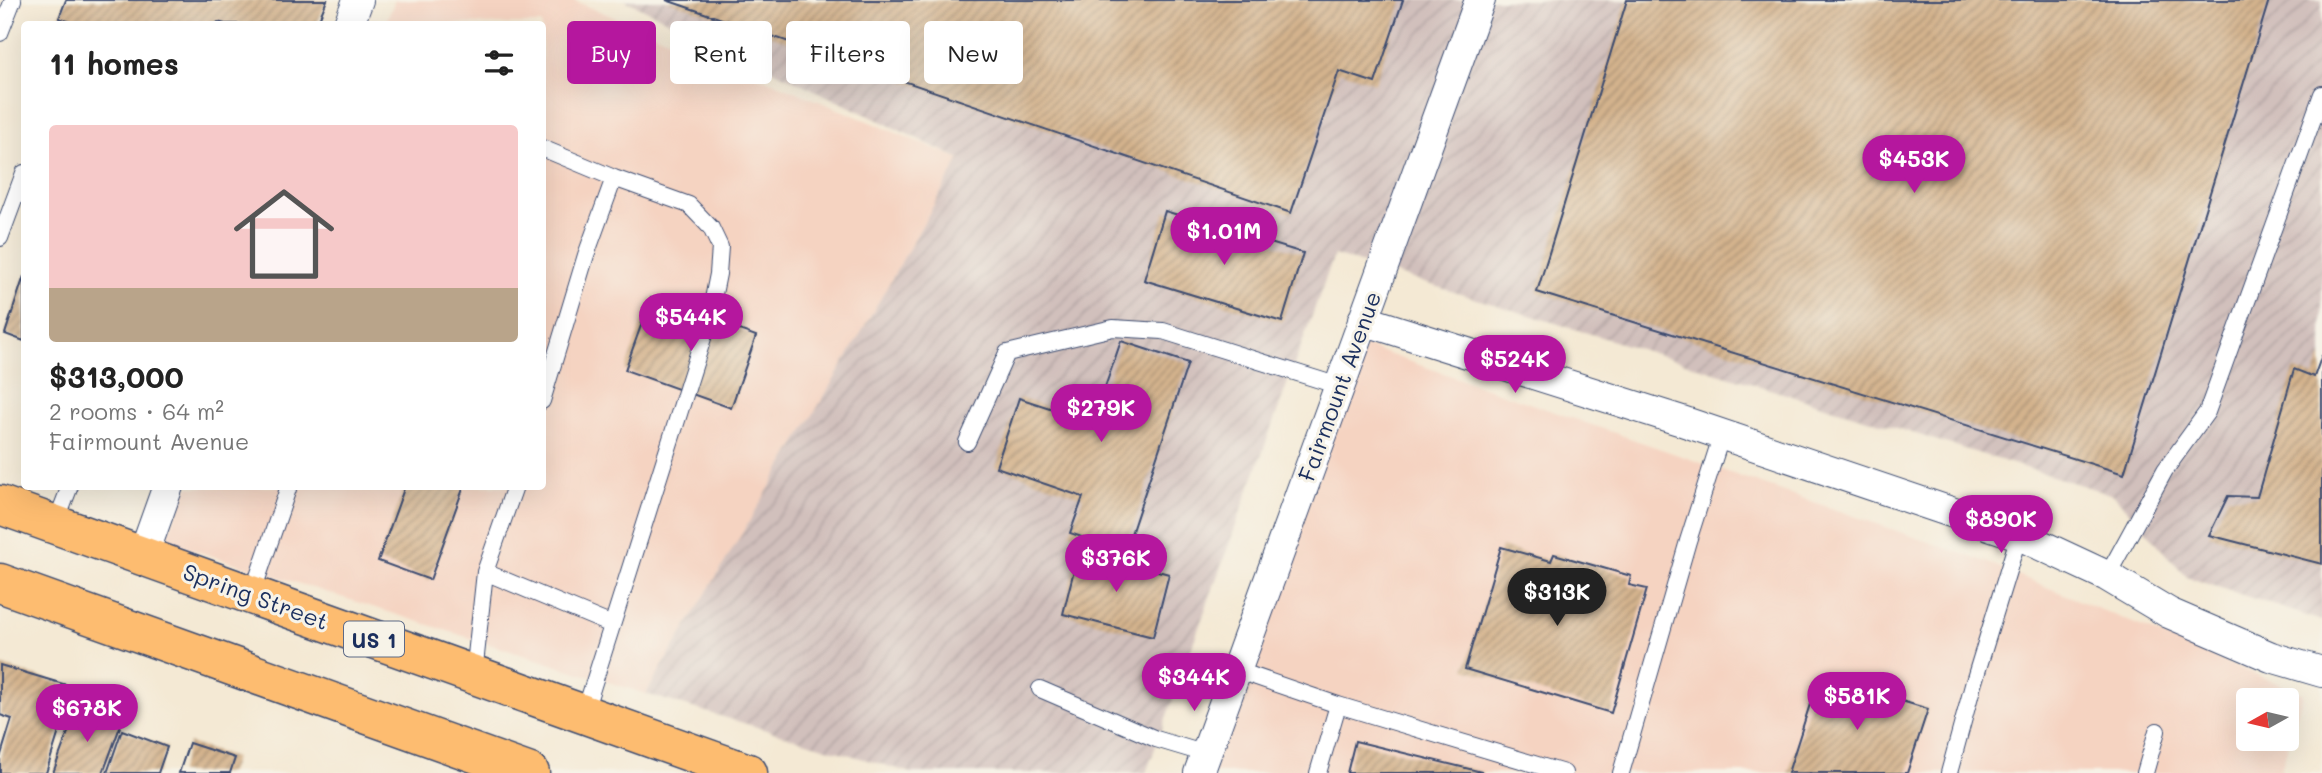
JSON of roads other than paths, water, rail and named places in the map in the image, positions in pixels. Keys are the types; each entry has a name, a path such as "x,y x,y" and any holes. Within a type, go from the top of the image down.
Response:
{"highway":[{"name":"Spring Street","path":"0,505 748,773"},
{"path":"0,583 530,773"}],"street":[{"path":"350,21 358,0"},
{"name":"Fairmount Avenue","path":"1202,763 1480,0"},
{"path":"1363,320 1722,434 2020,535 2107,576 2169,613 2271,657 2322,673"},
{"path":"143,556 167,490"}],"lane":[{"path":"0,33 13,0"},
{"path":"2107,576 2165,470 2207,412 2322,94"},
{"path":"546,150 689,205 711,228 720,247 718,274 709,319 584,714"},
{"path":"546,388 586,255 614,178"},
{"path":"0,238 21,181"},
{"path":"967,442 1007,353 1113,328 1163,331 1339,386"},
{"path":"1621,773 1722,434"},
{"path":"55,525 68,490"},
{"path":"251,594 288,490"},
{"path":"474,674 485,572 514,490"},
{"path":"1949,773 1973,685 2020,535"},
{"path":"485,572 612,625"},
{"path":"1236,670 1338,705 1564,773"},
{"path":"1040,689 1156,739 1202,763"},
{"path":"1318,773 1338,705"},
{"path":"2145,773 2157,731"}]}
